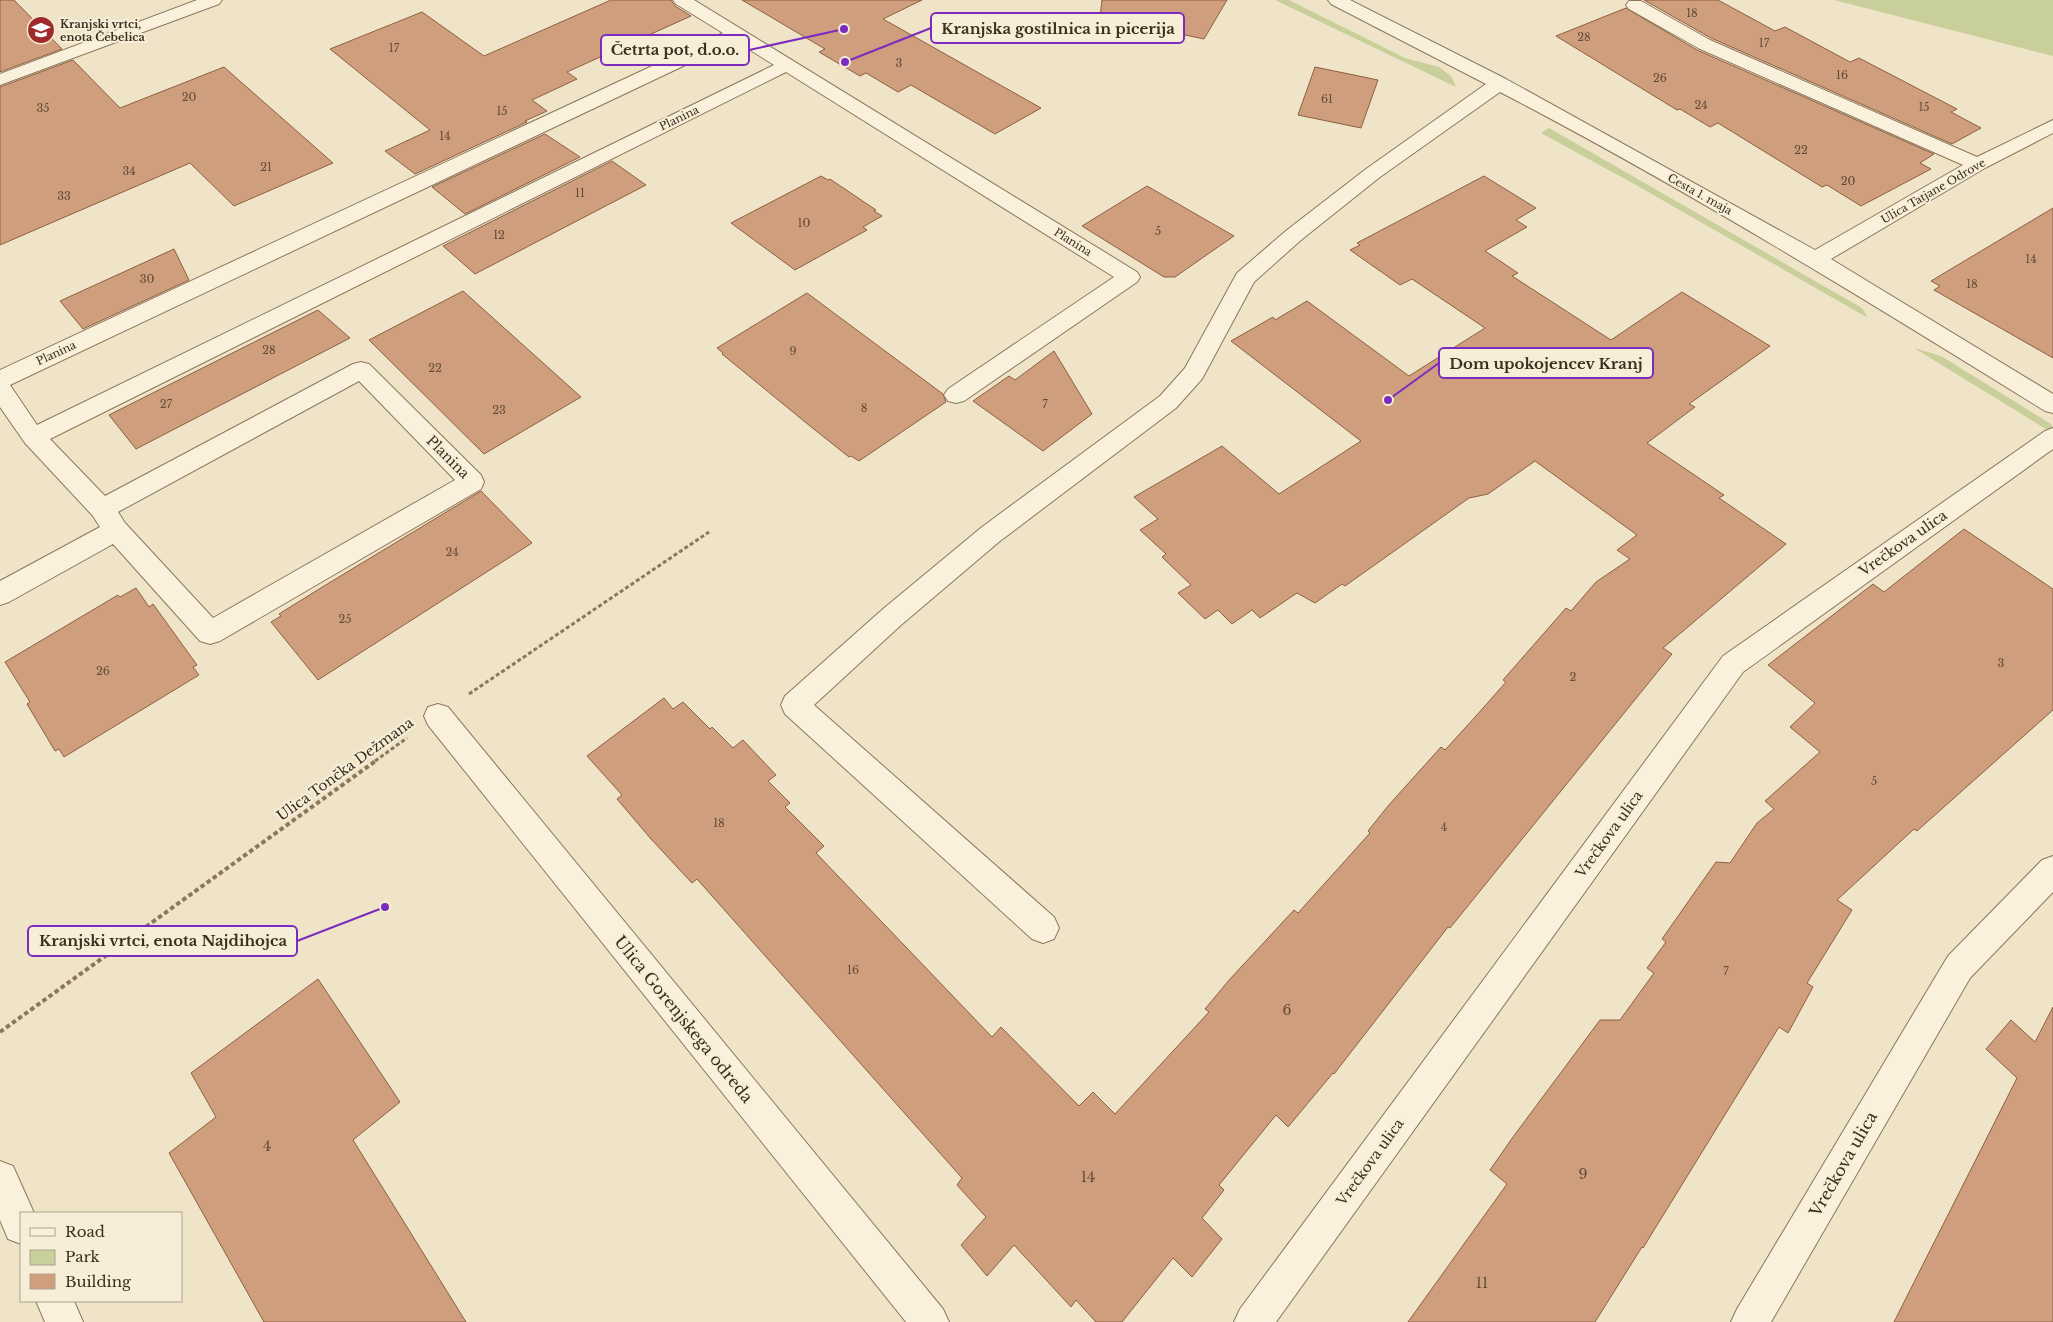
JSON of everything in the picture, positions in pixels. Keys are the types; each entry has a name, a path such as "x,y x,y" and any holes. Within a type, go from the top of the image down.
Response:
{"street":[{"path":"0,80 213,0"},
{"name":"Planina","path":"682,0 1129,277 956,395"},
{"name":"Cesta 1. maja","path":"1337,0 1500,84 1815,259 2053,405"},
{"path":"1635,5 1704,44 1978,164"},
{"name":"Planina","path":"0,380 736,34"},
{"name":"Planina","path":"34,437 787,65"},
{"path":"1042,928 795,705 892,617 991,534 1168,402 1194,373 1245,278 1280,247 1373,172 1471,102 1500,84"},
{"name":"Ulica Tatjane Odrove","path":"1815,259 1978,164 2053,126"},
{"name":"Planina","path":"0,389 34,437 109,520 210,633 472,482 361,370 109,520 0,594"},
{"name":"Vrečkova ulica","path":"1253,1322 1733,664 2053,437"},
{"name":"Ulica Gorenjskega odreda","path":"438,716 930,1322"},
{"name":"Vrečkova ulica","path":"1750,1322 1959,968 2053,870"},
{"path":"0,1179 20,1224"},
{"path":"55,1302 64,1322"}],"path":[{"name":"Ulica Tončka Dežmana","path":"0,1032 438,716 708,532"}],"green space":[{"path":"1275,0 1289,0 1405,58 1439,67 1451,76 1456,87"},
{"path":"1834,0 2053,0 2053,56"},
{"path":"1549,128 1862,308 1868,318 1636,185 1541,133"},
{"path":"1914,348 1941,356 2051,424 2053,428 2049,431"}],"building":[{"path":"0,0 14,0 62,49 0,72"},
{"path":"611,0 671,0 675,6 691,16 567,72 577,79 532,100 547,111 415,174 385,151 430,130 330,49 422,12 484,56"},
{"path":"742,0 922,0 883,19 1041,108 995,134 911,85 898,92 866,73 860,76 819,52 825,49"},
{"path":"1102,0 1227,0 1204,39 1100,17"},
{"path":"1644,0 1718,0 1775,31 1785,27 1850,62 1859,58 1957,109 1951,112 1981,128 1952,144 1711,38"},
{"path":"1626,8 1697,50 1934,154 1920,163 1931,169 1861,206 1827,185 1822,187 1718,123 1710,127 1680,109 1677,110 1556,36"},
{"path":"73,60 120,108 224,67 333,163 234,206 190,163 0,245 0,87"},
{"path":"1315,67 1378,80 1361,128 1298,115"},
{"path":"545,134 580,157 465,214 432,187"},
{"path":"612,161 646,185 475,274 443,246"},
{"path":"821,176 828,180 830,179 882,216 863,227 867,230 795,270 731,223"},
{"path":"1484,176 1536,208 1516,220 1527,227 1485,251 1518,273 1512,276 1611,340 1682,292 1770,346 1689,404 1695,407 1647,443 1724,495 1719,498 1786,544 1663,648 1672,654 1450,928 1448,927 1334,1074 1288,1127 1276,1115 1219,1185 1224,1190 1202,1218 1222,1239 1192,1277 1173,1258 1122,1322 1096,1322 1076,1300 1071,1307 1014,1245 987,1276 961,1245 986,1217 957,1185 962,1178 697,879 692,883 651,839 617,799 622,795 587,756 664,698 673,709 683,702 710,729 712,727 733,748 743,740 776,775 768,781 790,803 785,807 824,846 816,853 992,1037 1001,1027 1079,1106 1093,1092 1115,1114 1209,1012 1205,1009 1230,979 1294,910 1298,913 1370,833 1368,831 1388,806 1441,747 1445,750 1476,716 1506,682 1503,680 1566,608 1571,611 1596,582 1630,559 1617,550 1637,535 1535,461 1488,494 1469,498 1345,586 1342,584 1315,603 1297,593 1260,618 1252,610 1232,624 1218,610 1205,619 1178,593 1191,585 1162,557 1166,554 1140,530 1158,519 1134,497 1222,446 1279,494 1361,441 1231,341 1273,317 1275,320 1307,301 1409,376 1485,328 1412,279 1400,285 1350,250 1360,245 1357,243"},
{"path":"1147,186 1234,236 1175,277 1164,277 1082,226"},
{"path":"2053,208 2053,358 1934,290 1940,286 1931,281"},
{"path":"174,249 189,280 83,329 60,301"},
{"path":"463,291 581,397 484,454 369,340"},
{"path":"807,293 943,394 946,402 859,461 851,456 849,457 810,426 717,348"},
{"path":"318,310 350,338 136,449 109,415"},
{"path":"1054,351 1092,414 1043,451 973,401 1009,376 1015,380"},
{"path":"481,491 532,543 318,680 271,622 281,616 279,614"},
{"path":"1964,529 2053,589 2053,710 1917,831 1914,829 1837,900 1852,910 1807,983 1813,987 1788,1033 1779,1027 1643,1248 1595,1322 1408,1322 1507,1184 1490,1170 1513,1137 1600,1020 1620,1020 1654,973 1647,968 1666,942 1662,939 1716,862 1730,863 1757,823 1774,809 1765,801 1820,752 1790,727 1815,703 1768,665 1873,584 1884,592"},
{"path":"136,588 149,607 153,604 174,633 197,665 193,667 199,675 64,757 59,749 55,751 27,704 30,702 5,662 118,595 120,597"},
{"path":"318,979 400,1102 353,1140 466,1322 264,1322 169,1153 216,1117 191,1073"},
{"path":"2053,1007 2053,1322 1894,1322 2017,1078 1986,1049 2011,1020 2035,1042"}],"place":[{"name":"Četrta pot, d.o.o.","path":"844,29"},
{"name":"Kranjski vrtci, enota Čebelica","path":"41,30"},
{"name":"Kranjska gostilnica in picerija","path":"845,62"},
{"name":"Dom upokojencev Kranj","path":"1388,400"},
{"name":"Kranjski vrtci, enota Najdihojca","path":"385,907"}]}
